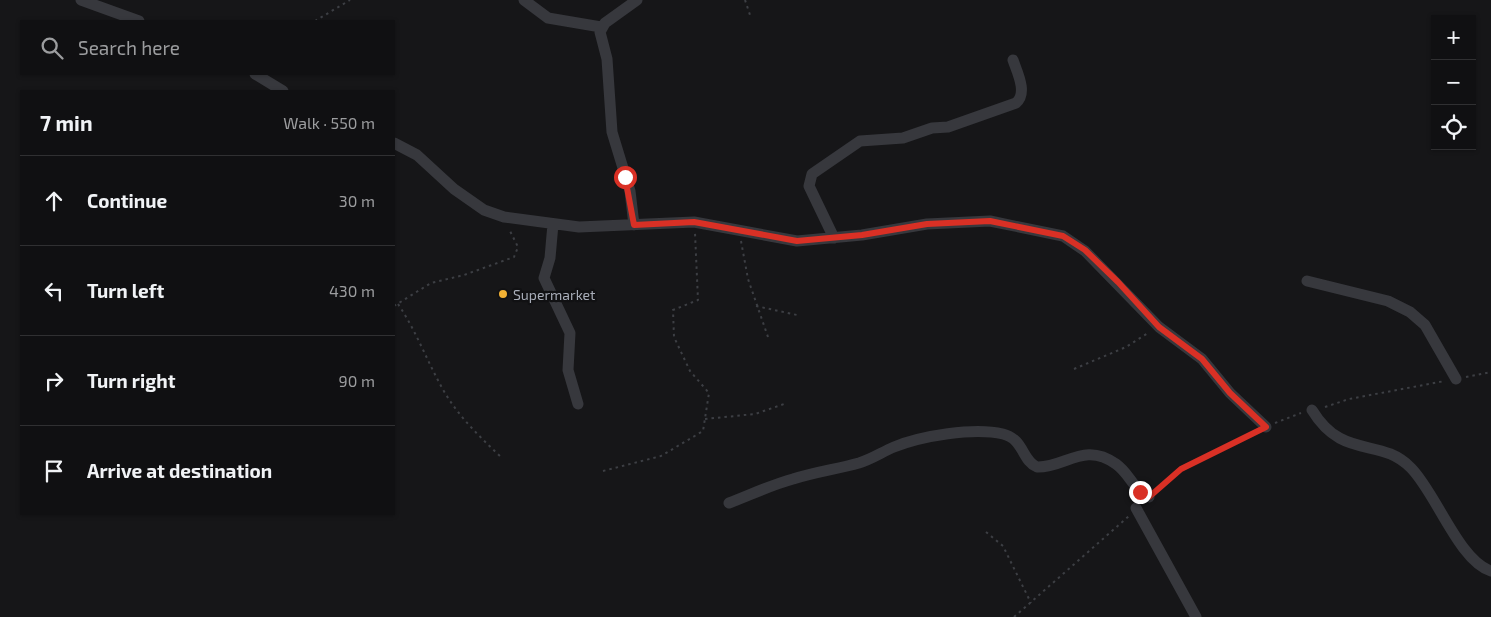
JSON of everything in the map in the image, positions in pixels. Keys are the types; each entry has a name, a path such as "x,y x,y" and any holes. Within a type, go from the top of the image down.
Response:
{"street":[{"path":"81,0 136,20"},
{"path":"524,0 548,18 601,27 637,0"},
{"path":"601,27 600,37 607,59 608,102 612,132 630,191 634,225"},
{"path":"834,238 809,186 812,174 860,142 903,138 932,128 948,127 1016,103 1021,97 1022,92 1013,60"},
{"path":"256,75 281,90"},
{"path":"395,143 417,155 454,189 484,210 504,217 553,224 579,227 694,222 797,241 834,238 927,224 990,221 1054,233 1071,240 1085,250 1118,282 1159,327 1202,359 1230,393 1266,427"},
{"path":"553,224 550,258 544,278 570,333 568,370 578,404"},
{"path":"1307,281 1388,301 1410,312 1428,330 1456,379"},
{"path":"1312,410 1325,428 1340,439 1362,448 1389,454 1405,462 1423,483 1472,560 1491,571"},
{"path":"729,503 793,479 861,462 901,445 932,437 970,433 998,434 1009,437 1021,446 1030,463 1037,467 1079,456 1103,457 1121,468 1136,489 1149,497"},
{"path":"1136,508 1196,617"}],"path":[{"path":"318,20 350,0"},
{"path":"745,0 750,15"},
{"path":"395,306 431,283 464,275 514,257 518,247 504,217"},
{"path":"603,471 661,456 703,431 709,394 690,371 674,337 673,310 698,300 694,222"},
{"path":"739,230 748,278 768,337"},
{"path":"398,304 416,332 450,401 470,427 501,457"},
{"path":"756,306 797,315"},
{"path":"1074,369 1126,347 1159,327"},
{"path":"1149,497 1181,469 1286,418 1349,400 1491,372"},
{"path":"705,419 754,414 787,403"},
{"path":"1014,617 1031,604 1136,508"},
{"path":"986,532 1003,546 1031,604"}],"place":[{"name":"Supermarket","path":"503,294"}],"route":[{"path":"625,177 630,191 634,225 694,222 797,241 862,235 927,224 990,221 1054,233 1071,240 1085,250 1118,282 1159,327 1202,359 1230,393 1266,427 1181,469 1149,497 1140,492"}]}
